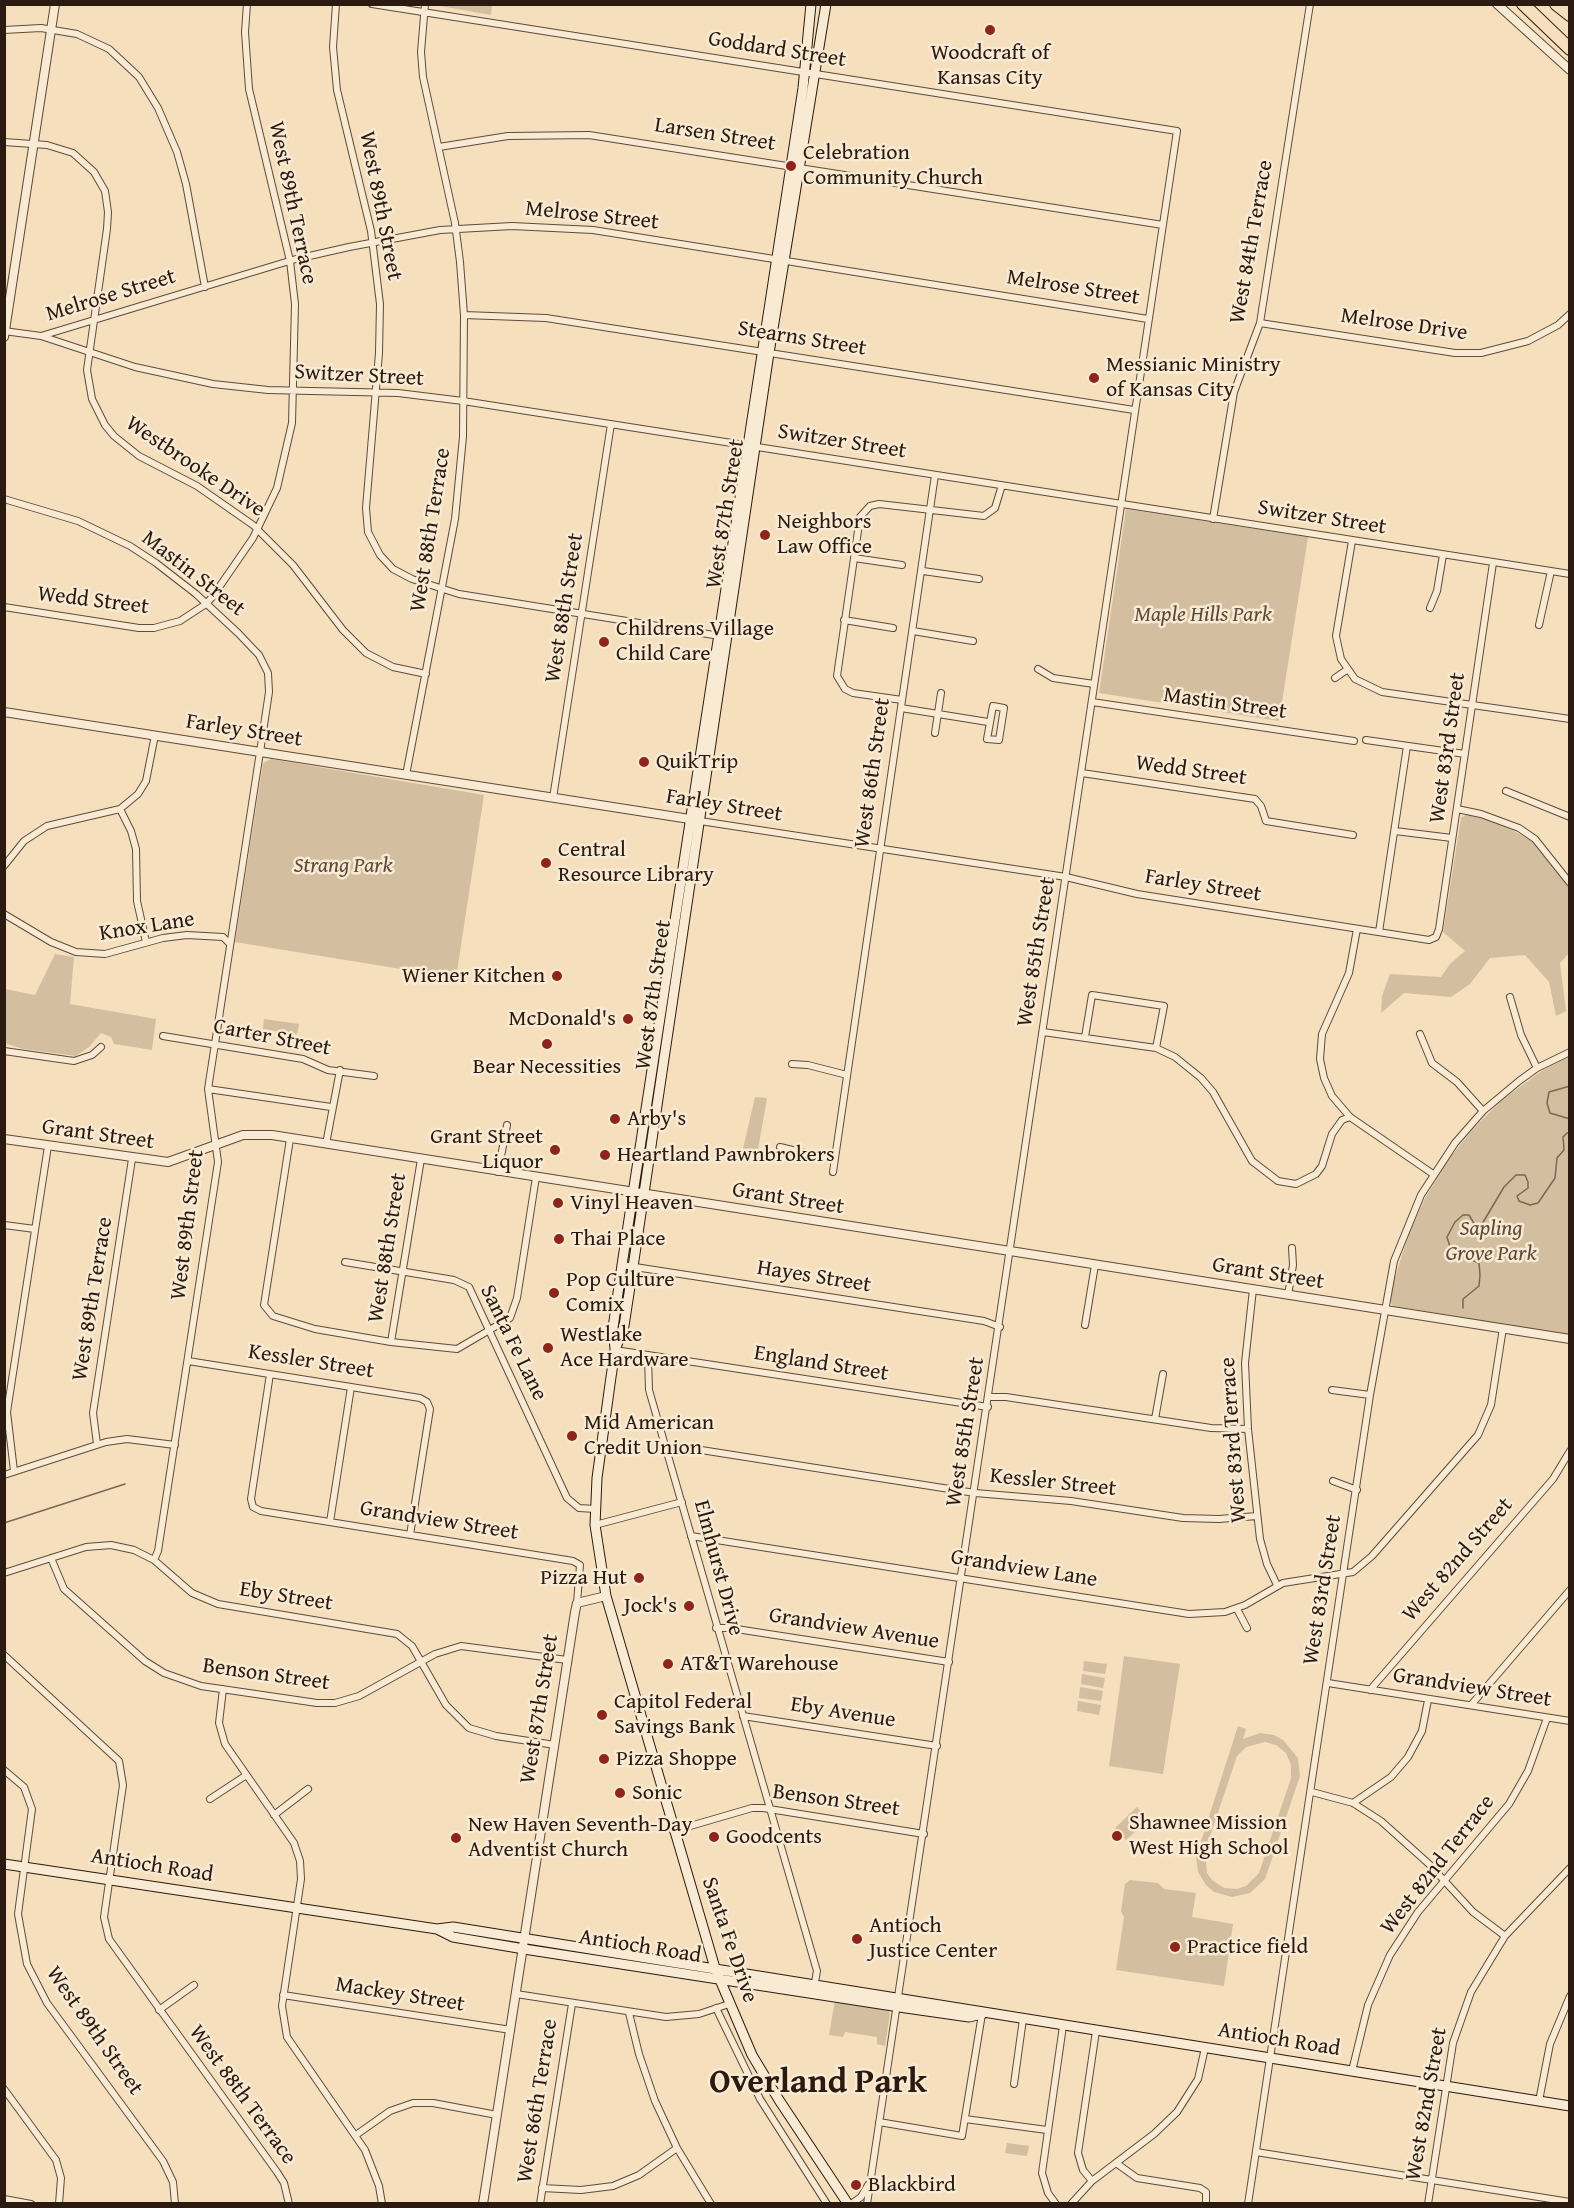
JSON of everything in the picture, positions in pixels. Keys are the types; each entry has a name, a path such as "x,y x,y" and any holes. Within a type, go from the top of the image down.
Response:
{"highway":[{"path":"1523,4 1569,50"},
{"path":"1556,4 1569,14"},
{"path":"1562,4 1569,14"}],"main road":[{"name":"West 87th Street","path":"794,166 809,102 811,4"},
{"name":"West 87th Street","path":"606,1596 596,1525 598,1464 615,1350 624,1326 700,821 746,445 765,352 809,73 826,4"},
{"name":"West 87th Street","path":"615,1350 613,1328 690,819 757,447 765,352"},
{"name":"Santa Fe Drive","path":"606,1596 673,1832 715,1968 729,2004 752,2055 779,2100 850,2204"},
{"name":"Antioch Road","path":"4,1864 437,1929 453,1927 815,1984 897,2002"},
{"name":"Antioch Road","path":"437,1929 453,1937 524,1949 814,1994 968,2008 981,2014 1569,2106"}],"street":[{"path":"5,333 55,4"},
{"name":"West 89th Terrace","path":"206,604 258,530 277,488 292,423 296,334 290,261 249,89 245,32 247,4"},
{"name":"West 89th Street","path":"336,4 333,47 337,90 373,242 380,304 376,392 366,508 368,532 380,555 393,569 412,579 442,589"},
{"name":"Goddard Street","path":"372,4 1178,131"},
{"name":"West 88th Terrace","path":"406,775 459,493 463,401 464,315 456,230 423,77 421,52 425,4"},
{"name":"West 84th Terrace","path":"1213,519 1234,392 1260,323 1310,4"},
{"path":"1497,4 1569,70"},
{"path":"4,30 51,29 77,34 109,49 129,65 148,91 177,152 186,184 205,287"},
{"name":"West 85th Street","path":"867,2204 868,2185 990,1397 1134,410 1178,131"},
{"name":"Larsen Street","path":"439,147 508,136 565,133 613,138 1163,225"},
{"name":"Westbrooke Drive","path":"4,142 57,147 82,159 94,172 105,191 108,212 107,229 87,370 92,399 101,419 114,436 139,456 219,500 258,530 293,565 351,640 366,653 393,667 426,674"},
{"name":"Melrose Street","path":"41,336 290,261 373,242 456,230 512,226 569,227 1148,319"},
{"name":"Melrose Drive","path":"1260,323 1455,353 1480,353 1528,341 1558,325 1569,314"},
{"name":"Stearns Street","path":"464,315 546,318 1134,410"},
{"name":"Switzer Street","path":"5,333 41,336 135,367 192,380 294,391 376,392 463,401 1569,574"},
{"name":"West 88th Street","path":"553,798 611,424"},
{"name":"West 86th Street","path":"833,1172 901,704 923,571 935,475"},
{"path":"988,722 938,714 853,693 839,682 837,669 860,517 870,506 879,504 984,516 995,508 1002,485"},
{"name":"Mastin Street","path":"4,499 54,512 106,533 156,563 206,604 259,655 268,674 269,692 260,752"},
{"path":"1352,541 1336,636 1341,659 1363,684 1382,692 1569,719"},
{"path":"1430,608 1437,591 1443,555"},
{"path":"854,558 902,565"},
{"name":"West 83rd Street","path":"1436,937 1493,563"},
{"path":"923,571 979,579"},
{"path":"1539,625 1551,571"},
{"path":"442,589 459,594 722,636"},
{"name":"Wedd Street","path":"4,607 139,628 180,621 206,604"},
{"path":"844,620 893,628"},
{"path":"914,631 973,641"},
{"path":"1038,669 1053,678 1094,684"},
{"path":"1335,678 1348,669"},
{"path":"935,734 941,693"},
{"name":"Mastin Street","path":"1092,702 1354,741"},
{"path":"993,706 1004,708 999,740 987,739 988,722 993,706"},
{"name":"Farley Street","path":"4,712 1066,878 1137,894 1357,929 1429,940 1436,937"},
{"path":"4,866 24,841 47,826 120,809 138,794 146,781 155,735"},
{"path":"1366,740 1465,754"},
{"path":"1379,932 1407,746"},
{"name":"West 89th Street","path":"154,1560 175,1445 218,1162 208,1089 260,752"},
{"name":"Wedd Street","path":"1082,773 1255,799 1261,806 1266,821 1353,835"},
{"path":"1506,791 1569,817"},
{"path":"120,809 131,831 136,849 139,918 146,942"},
{"path":"1457,809 1481,814 1527,833 1549,854 1569,883"},
{"path":"1395,831 1452,838"},
{"name":"Knox Lane","path":"4,914 51,942 76,952 105,954 146,942 187,935 223,937 230,944"},
{"path":"1357,929 1349,973 1329,1014 1320,1046 1321,1066 1326,1084 1350,1117 1433,1174"},
{"path":"1086,1037 1092,995 1164,1006 1156,1048"},
{"path":"1510,997 1521,1035 1537,1068"},
{"path":"1043,1032 1156,1048 1175,1057 1201,1078 1223,1108 1252,1161 1278,1181 1296,1184 1316,1174 1322,1166 1332,1134 1342,1120 1350,1117"},
{"path":"1420,1034 1432,1063 1457,1082 1483,1111"},
{"name":"Carter Street","path":"163,1036 303,1059 328,1070 374,1076"},
{"path":"4,1051 74,1061 92,1055 101,1047"},
{"name":"West 83rd Street","path":"1248,2204 1370,1395 1394,1261 1403,1235 1433,1174 1455,1143 1483,1111 1537,1068 1569,1052"},
{"path":"792,1064 808,1065 847,1075"},
{"path":"326,1144 340,1070"},
{"path":"208,1089 332,1107"},
{"path":"498,1172 507,1125"},
{"name":"Grant Street","path":"4,1139 132,1159 168,1162 250,1134 290,1139 1569,1339"},
{"path":"290,1139 264,1305 273,1316 315,1329 391,1342 457,1349 510,1318 514,1311 536,1178"},
{"path":"14,1471 7,1412 48,1146"},
{"path":"780,1147 834,1160"},
{"name":"West 89th Terrace","path":"97,1444 93,1413 132,1159"},
{"name":"West 88th Street","path":"391,1342 421,1159"},
{"path":"4,1225 34,1229"},
{"path":"1288,1295 1293,1265 1292,1248"},
{"name":"Santa Fe Lane","path":"345,1262 462,1283 473,1293 567,1498 579,1508 596,1509"},
{"name":"Hayes Street","path":"622,1265 984,1321 1000,1327"},
{"path":"1085,1325 1095,1265"},
{"name":"West 83rd Terrace","path":"1252,1290 1245,1363 1248,1429 1263,1552 1277,1585"},
{"path":"1344,1575 1353,1572 1372,1556 1478,1435 1491,1405 1503,1328"},
{"path":"615,1350 648,1356"},
{"name":"England Street","path":"648,1356 988,1407"},
{"name":"Elmhurst Drive","path":"648,1356 649,1390 816,1971 814,1994"},
{"name":"Kessler Street","path":"188,1361 420,1398 427,1402 430,1409 411,1535"},
{"name":"Grandview Street","path":"270,1374 251,1499 253,1507 261,1511 573,1561 580,1565 577,1603"},
{"path":"1155,1419 1163,1374"},
{"path":"330,1522 351,1387"},
{"path":"1332,1390 1370,1395"},
{"path":"990,1397 1006,1396 1220,1429 1248,1429"},
{"path":"4,1474 97,1444 127,1439 175,1445"},
{"name":"Kessler Street","path":"667,1449 682,1447 975,1493 1071,1501 1198,1519 1257,1516"},
{"name":"West 82nd Street","path":"1370,1690 1553,1479 1569,1451"},
{"path":"1333,1481 1357,1490"},
{"path":"596,1525 682,1502"},
{"name":"Grandview Lane","path":"691,1536 1190,1614 1217,1614 1237,1609 1277,1585 1313,1576 1344,1575"},
{"name":"Eby Street","path":"4,1574 86,1546 111,1545 135,1550 154,1560 182,1586 204,1599 229,1606 387,1631 404,1638 421,1661"},
{"name":"Benson Street","path":"51,1558 64,1589 144,1661 183,1681 317,1703 335,1703 359,1695 421,1661"},
{"path":"1471,1706 1569,1590"},
{"path":"577,1603 606,1596"},
{"name":"West 87th Street","path":"483,2204 577,1603"},
{"path":"1237,1609 1247,1628"},
{"name":"Grandview Avenue","path":"716,1628 950,1662"},
{"path":"555,1745 496,1736 469,1728 446,1705 421,1661 446,1649 468,1646 567,1660"},
{"path":"4,1655 119,1761 124,1778 109,1879"},
{"path":"1328,1683 1370,1690"},
{"path":"223,1689 219,1717 221,1733 227,1750 274,1815 299,1855 301,1880 283,1995 284,2023 292,2046 356,2135 372,2165 382,2204"},
{"name":"Grandview Street","path":"1370,1690 1569,1721"},
{"path":"1353,1803 1391,1777 1408,1757 1422,1731 1428,1700"},
{"name":"Eby Avenue","path":"743,1716 937,1746"},
{"name":"West 82nd Terrace","path":"1352,2071 1368,2004 1390,1955 1418,1912 1509,1804 1528,1771 1547,1718"},
{"name":"West 89th Street","path":"4,1770 24,1787 31,1802 18,1914 20,1932 34,1980 163,2161 173,2182 175,2204"},
{"path":"210,1799 245,1776"},
{"path":"274,1815 308,1789"},
{"path":"1311,1792 1353,1803 1393,1830 1473,1912 1505,1936"},
{"name":"Benson Street","path":"673,1832 752,1808 771,1809 924,1834"},
{"name":"West 82nd Street","path":"1428,2204 1453,2043 1467,2002 1479,1975 1505,1936 1569,1868"},
{"name":"West 88th Terrace","path":"109,1879 104,1917 109,1939 277,2172 284,2183 290,2204"},
{"path":"159,2010 194,1985"},
{"path":"516,1994 629,2013 680,2017 729,2004"},
{"name":"Mackey Street","path":"283,1995 511,2030"},
{"path":"1539,2101 1550,2044 1569,1996"},
{"name":"West 86th Terrace","path":"540,2204 572,2004"},
{"path":"716,2008 760,2100 827,2204"},
{"path":"629,2013 648,2084 677,2148 711,2204"},
{"path":"879,2122 962,2136 981,2014"},
{"path":"1014,2084 1023,2019"},
{"path":"1056,2204 1048,2193 1042,2173 1063,2026"},
{"path":"1092,2181 1083,2170 1078,2153 1096,2031"},
{"path":"1071,2204 1092,2181 1154,2134 1185,2102 1198,2079 1205,2048"},
{"path":"5,2092 56,2160 61,2178 59,2204"},
{"path":"356,2135 390,2111 413,2103 433,2103 497,2115"},
{"path":"965,2119 1047,2130"},
{"path":"542,2188 581,2190 613,2186 639,2175 677,2148"},
{"path":"1256,2152 1569,2202"},
{"path":"1116,2163 1129,2175 1137,2178 1200,2188 1206,2192 1206,2204"},
{"path":"850,2204 861,2197 868,2185"},
{"path":"4,2199 31,2204"}],"green space":[{"path":"434,5 492,5 491,15"},
{"name":"Maple Hills Park","path":"1126,509 1308,537 1279,721 1099,693"},
{"name":"Strang Park","path":"271,759 484,795 456,978 235,942 263,763"},
{"path":"1467,814 1503,825 1532,841 1569,888 1569,953 1560,963 1566,1011 1556,1016 1549,982 1525,955 1490,958 1470,984 1451,997 1404,993 1381,1013 1382,996 1390,974 1441,977 1450,964 1465,951 1443,932 1461,818"},
{"path":"55,954 74,957 70,1004 156,1019 152,1050 114,1044 111,1037 101,1033 89,1047 76,1056 23,1049 5,1043 5,989 35,995"},
{"path":"264,1019 299,1024 297,1034 263,1029"},
{"name":"Sapling Grove Park","path":"1569,1057 1569,1335 1393,1306 1390,1301 1393,1284 1408,1236 1424,1200 1448,1160 1472,1130 1502,1100 1543,1070"},
{"path":"755,1097 767,1098 757,1155 742,1153"},
{"path":"1124,1656 1180,1664 1163,1774 1109,1766"},
{"path":"1084,1661 1107,1664 1105,1674 1083,1671"},
{"path":"1082,1674 1105,1678 1103,1688 1081,1684"},
{"path":"1080,1687 1103,1691 1101,1701 1079,1698"},
{"path":"1078,1701 1101,1705 1099,1715 1077,1711"},
{"path":"1238,1726 1246,1729 1243,1739 1260,1733 1274,1735 1283,1740 1298,1758 1300,1776 1265,1879 1250,1893 1232,1897 1214,1892 1206,1885 1198,1872 1196,1857","holes":["1265,1742 1276,1745 1286,1753 1291,1765 1291,1778 1259,1873 1246,1886 1237,1889 1224,1888 1212,1880 1207,1873 1205,1851 1237,1756 1246,1747"]},
{"path":"1137,1807 1148,1820 1126,1840 1115,1828"},
{"name":"Practice field","path":"1130,1880 1158,1883 1164,1889 1196,1893 1192,1917 1233,1924 1224,1986 1116,1970 1124,1917 1121,1911 1125,1884"},
{"path":"835,2000 888,2010 890,2014 885,2046 877,2044 877,2037 845,2032 843,2037 829,2035"},
{"path":"1007,2143 1029,2146 1027,2156 1005,2153"}],"waterway":[{"path":"1570,1086 1549,1092 1547,1103 1550,1113 1570,1119"},
{"path":"1463,1308 1463,1299 1479,1286 1479,1263 1455,1253 1450,1247 1447,1237 1455,1222 1463,1215 1469,1215 1475,1225 1482,1224 1504,1187 1516,1175 1525,1175 1528,1182 1528,1188 1517,1196 1519,1201 1530,1205 1538,1203 1555,1178 1557,1158 1564,1150 1563,1137 1570,1133"},
{"path":"4,1523 125,1484"}],"place":[{"name":"Woodcraft of Kansas City","path":"990,30"},
{"name":"Celebration Community Church","path":"791,166"},
{"name":"Messianic Ministry of Kansas City","path":"1094,378"},
{"name":"Neighbors Law Office","path":"765,535"},
{"name":"Childrens Village Child Care","path":"604,642"},
{"name":"QuikTrip","path":"644,762"},
{"name":"Central Resource Library","path":"546,863"},
{"name":"Wiener Kitchen","path":"557,976"},
{"name":"McDonald's","path":"628,1019"},
{"name":"Bear Necessities","path":"547,1044"},
{"name":"Arby's","path":"615,1119"},
{"name":"Grant Street Liquor","path":"555,1150"},
{"name":"Heartland Pawnbrokers","path":"605,1155"},
{"name":"Vinyl Heaven","path":"558,1203"},
{"name":"Thai Place","path":"559,1239"},
{"name":"Pop Culture Comix","path":"554,1293"},
{"name":"Westlake Ace Hardware","path":"548,1348"},
{"name":"Mid American Credit Union","path":"572,1436"},
{"name":"Pizza Hut","path":"639,1578"},
{"name":"Jock's","path":"689,1606"},
{"name":"AT&T Warehouse","path":"668,1664"},
{"name":"Capitol Federal Savings Bank","path":"602,1715"},
{"name":"Pizza Shoppe","path":"604,1759"},
{"name":"Sonic","path":"620,1793"},
{"name":"Shawnee Mission West High School","path":"1117,1836"},
{"name":"Goodcents","path":"714,1837"},
{"name":"New Haven Seventh-Day Adventist Church","path":"456,1838"},
{"name":"Antioch Justice Center","path":"857,1939"},
{"name":"Practice field","path":"1175,1947"},
{"name":"Blackbird","path":"856,2185"}],"district":[{"name":"Overland Park","path":"818,2083"}]}
